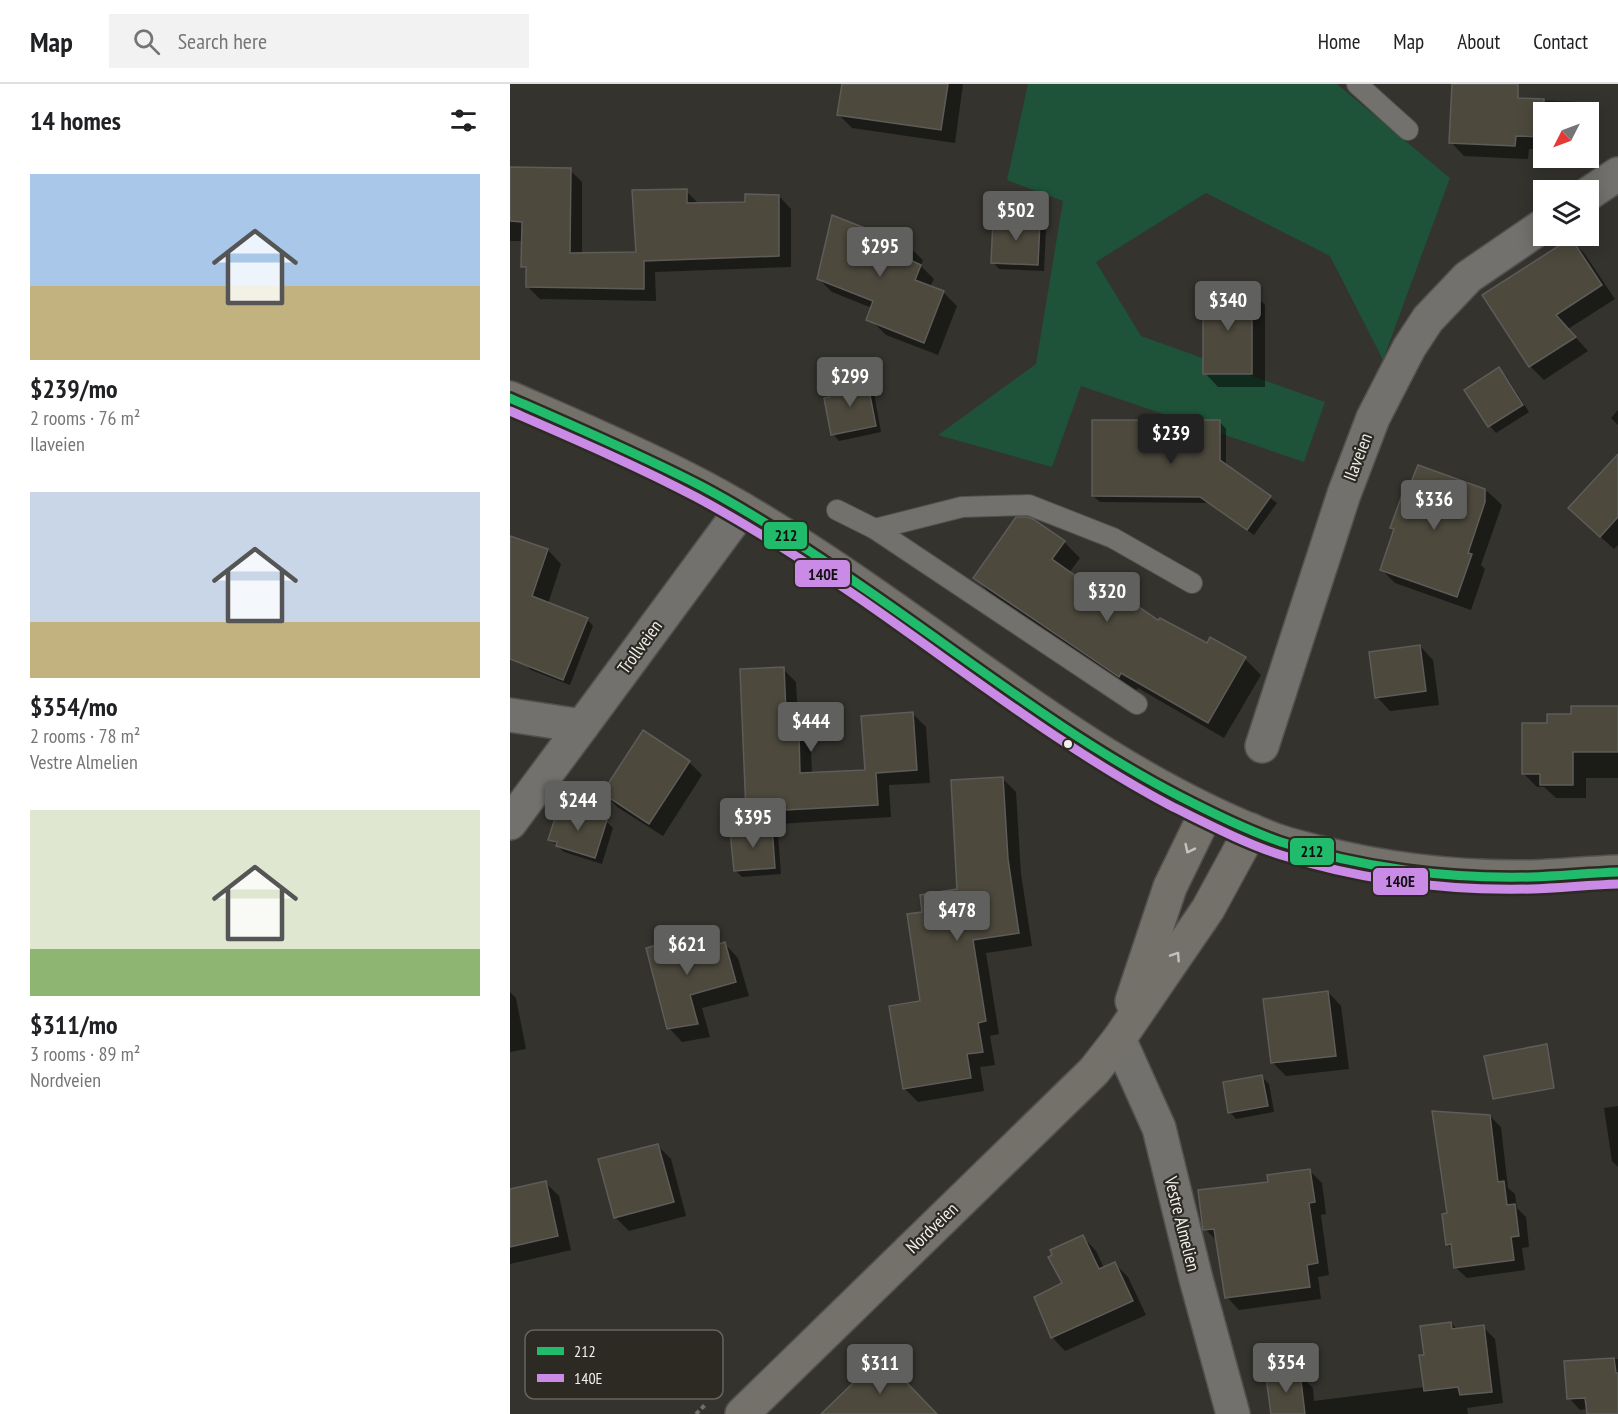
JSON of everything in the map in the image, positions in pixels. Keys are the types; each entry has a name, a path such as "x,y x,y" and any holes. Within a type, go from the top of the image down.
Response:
{"main road":[{"path":"510,398 687,478 742,509 810,551 1053,720 1158,786 1251,830 1277,841 1384,868 1448,874 1530,877 1618,872"},
{"name":"Nordveien","path":"1119,1039 1170,886 1207,811"},
{"name":"Nordveien","path":"742,1414 1094,1071 1119,1039 1208,909 1251,830"}],"street":[{"path":"1599,187 1618,174"},
{"name":"Ilaveien","path":"1262,746 1344,494 1373,418 1409,348 1428,319 1467,277 1533,232"},
{"name":"Trollveien","path":"510,823 742,509"},
{"path":"510,716 582,726"},
{"name":"Vestre Almelien","path":"1119,1039 1159,1128 1196,1279 1233,1414"}],"lane":[{"path":"1357,84 1408,130"},
{"path":"875,529 962,507 1029,505 1113,538 1192,583"},
{"path":"837,510 875,529 1137,704"}],"green space":[{"path":"1028,84 1337,84 1450,178 1383,360 1330,256 1206,193 1096,262 1141,336 1325,402 1304,462 1081,386 1052,467 938,435 1036,364 1063,201 1007,180"}],"building":[{"path":"842,84 948,84 941,130 837,115"},
{"path":"1452,84 1518,84 1518,98 1544,99 1544,102 1533,102 1533,137 1516,136 1515,146 1449,143"},
{"path":"510,167 571,168 570,253 636,252 632,190 687,189 687,203 745,202 745,194 779,195 779,256 644,261 644,289 526,287 526,267 521,267 522,222 510,221"},
{"path":"832,215 910,246 906,258 921,265 915,280 944,291 924,343 866,320 873,301 817,279"},
{"path":"993,220 1040,221 1038,265 991,263"},
{"path":"1559,246 1576,246 1602,285 1556,315 1576,337 1529,367 1482,295"},
{"path":"1203,290 1252,290 1252,374 1203,374"},
{"path":"1499,367 1523,405 1488,427 1464,390"},
{"path":"867,380 876,426 831,435 824,398 829,397 827,388"},
{"path":"1092,420 1220,420 1220,460 1271,496 1247,530 1200,497 1092,496"},
{"path":"1618,454 1618,517 1600,537 1568,508"},
{"path":"1418,465 1485,489 1485,502 1468,553 1472,554 1457,597 1380,570 1394,529 1390,528 1406,484 1410,485"},
{"path":"1016,517 1033,519 1065,541 1052,559 1111,601 1117,592 1158,620 1160,618 1207,643 1210,637 1246,657 1208,723 1121,673 1119,677 973,578"},
{"path":"510,536 548,549 532,596 588,618 563,680 510,659"},
{"path":"1420,645 1426,691 1375,698 1369,652"},
{"path":"784,667 787,735 799,734 800,773 865,770 861,716 913,712 917,770 876,773 878,805 746,812 740,669"},
{"path":"1571,706 1618,706 1618,752 1573,752 1573,785 1540,785 1540,774 1522,774 1522,723 1547,723 1547,714 1571,714"},
{"path":"643,730 690,761 649,824 602,793"},
{"path":"1003,777 1008,859 1019,933 973,940 986,1021 978,1023 983,1052 967,1054 971,1078 903,1089 889,1006 920,1001 907,914 922,912 920,895 957,889 951,780"},
{"path":"567,807 607,820 595,858 556,846 557,842 548,840 558,809 566,811"},
{"path":"772,827 775,868 734,871 730,831"},
{"path":"696,934 700,950 725,942 736,982 690,995 698,1024 667,1029 646,948"},
{"path":"1328,991 1336,1056 1271,1063 1263,999"},
{"path":"1547,1044 1554,1088 1493,1099 1484,1056"},
{"path":"1262,1075 1268,1106 1228,1113 1223,1082"},
{"path":"1432,1111 1490,1115 1498,1182 1504,1181 1507,1205 1515,1204 1519,1236 1511,1237 1514,1260 1454,1268 1451,1244 1446,1245 1442,1214 1447,1213"},
{"path":"658,1144 674,1202 614,1218 598,1159"},
{"path":"1310,1169 1315,1202 1309,1203 1318,1263 1307,1265 1310,1287 1225,1298 1214,1229 1203,1230 1198,1190 1268,1182 1267,1175"},
{"path":"546,1181 558,1236 510,1247 510,1189"},
{"path":"1083,1235 1099,1269 1115,1262 1133,1301 1051,1338 1034,1297 1062,1283 1048,1257 1052,1255 1050,1250"},
{"path":"1451,1322 1452,1329 1484,1325 1492,1392 1460,1395 1458,1387 1424,1391 1419,1355 1424,1355 1420,1326"},
{"path":"881,1356 937,1414 821,1414"},
{"path":"1614,1358 1616,1373 1618,1373 1618,1414 1587,1414 1585,1398 1567,1399 1564,1361"},
{"path":"1300,1373 1305,1414 1271,1414 1266,1377"}],"transit line":[{"name":"212","path":"510,398 654,463 743,510 825,561 1018,697 1097,749 1179,796 1242,827 1281,842 1342,859 1436,874 1542,877 1618,872"},
{"name":"140E","path":"510,411 650,474 738,520 859,598 1091,759 1173,807 1240,839 1311,864 1373,877 1436,886 1542,889 1618,884"}]}
